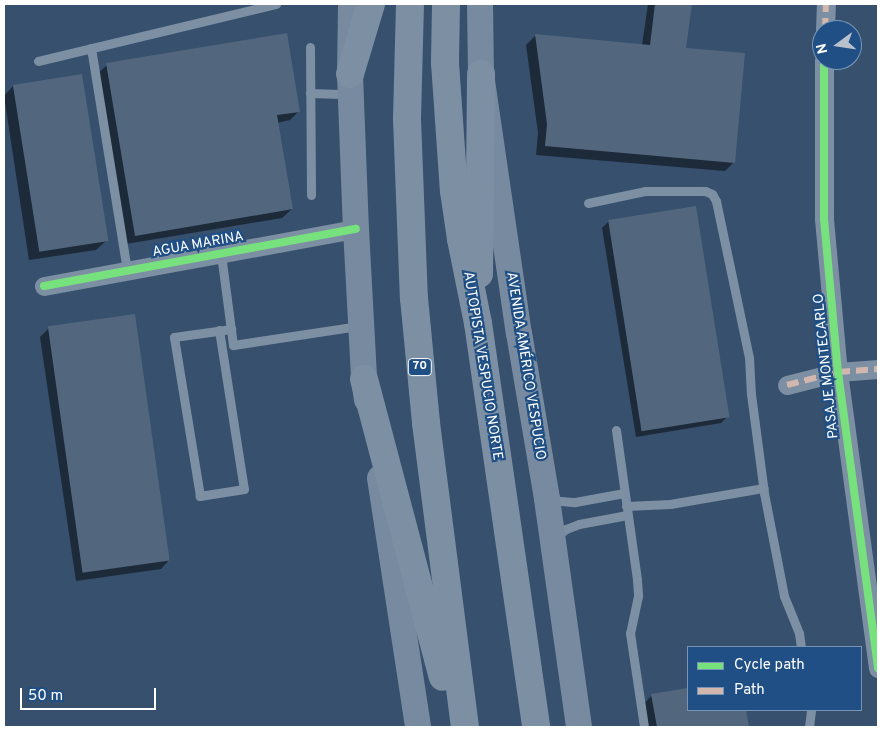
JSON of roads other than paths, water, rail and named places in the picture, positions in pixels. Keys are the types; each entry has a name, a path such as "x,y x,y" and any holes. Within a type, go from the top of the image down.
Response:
{"highway":[{"path":"351,84 371,4"},
{"name":"70","path":"410,4 406,63 414,298 427,432 465,727"},
{"name":"AUTOPISTA VESPUCIO NORTE","path":"446,4 445,63 454,191 460,239 478,324 536,727"},
{"path":"478,324 481,74"},
{"path":"364,379 456,727"}],"main road":[{"path":"351,4 351,84 356,229 364,379 418,727"},
{"name":"AVENIDA AMÉRICO VESPUCIO","path":"480,4 481,74 518,333 547,499 579,727"}],"street":[{"path":"825,20 826,4"},
{"name":"PASAJE MONTECARLO","path":"824,70 824,219 838,372 878,668"},
{"name":"AGUA MARINA","path":"44,286 356,229"},
{"path":"787,385 838,372 878,369"}],"lane":[{"path":"38,61 276,4"},
{"path":"310,47 311,195"},
{"path":"92,48 128,270"},
{"path":"310,93 351,84"},
{"path":"588,203 645,191 705,191 712,194 716,201 749,357 751,394 764,488 784,596 799,633 801,646"},
{"path":"220,254 233,345 361,326"},
{"path":"220,330 244,489 200,496 174,337 220,330 230,329"},
{"path":"616,430 638,596 630,633 644,727"},
{"path":"553,540 566,529 626,510 764,488"},
{"path":"547,499 574,502 624,493"},
{"path":"809,727 811,711"}]}
